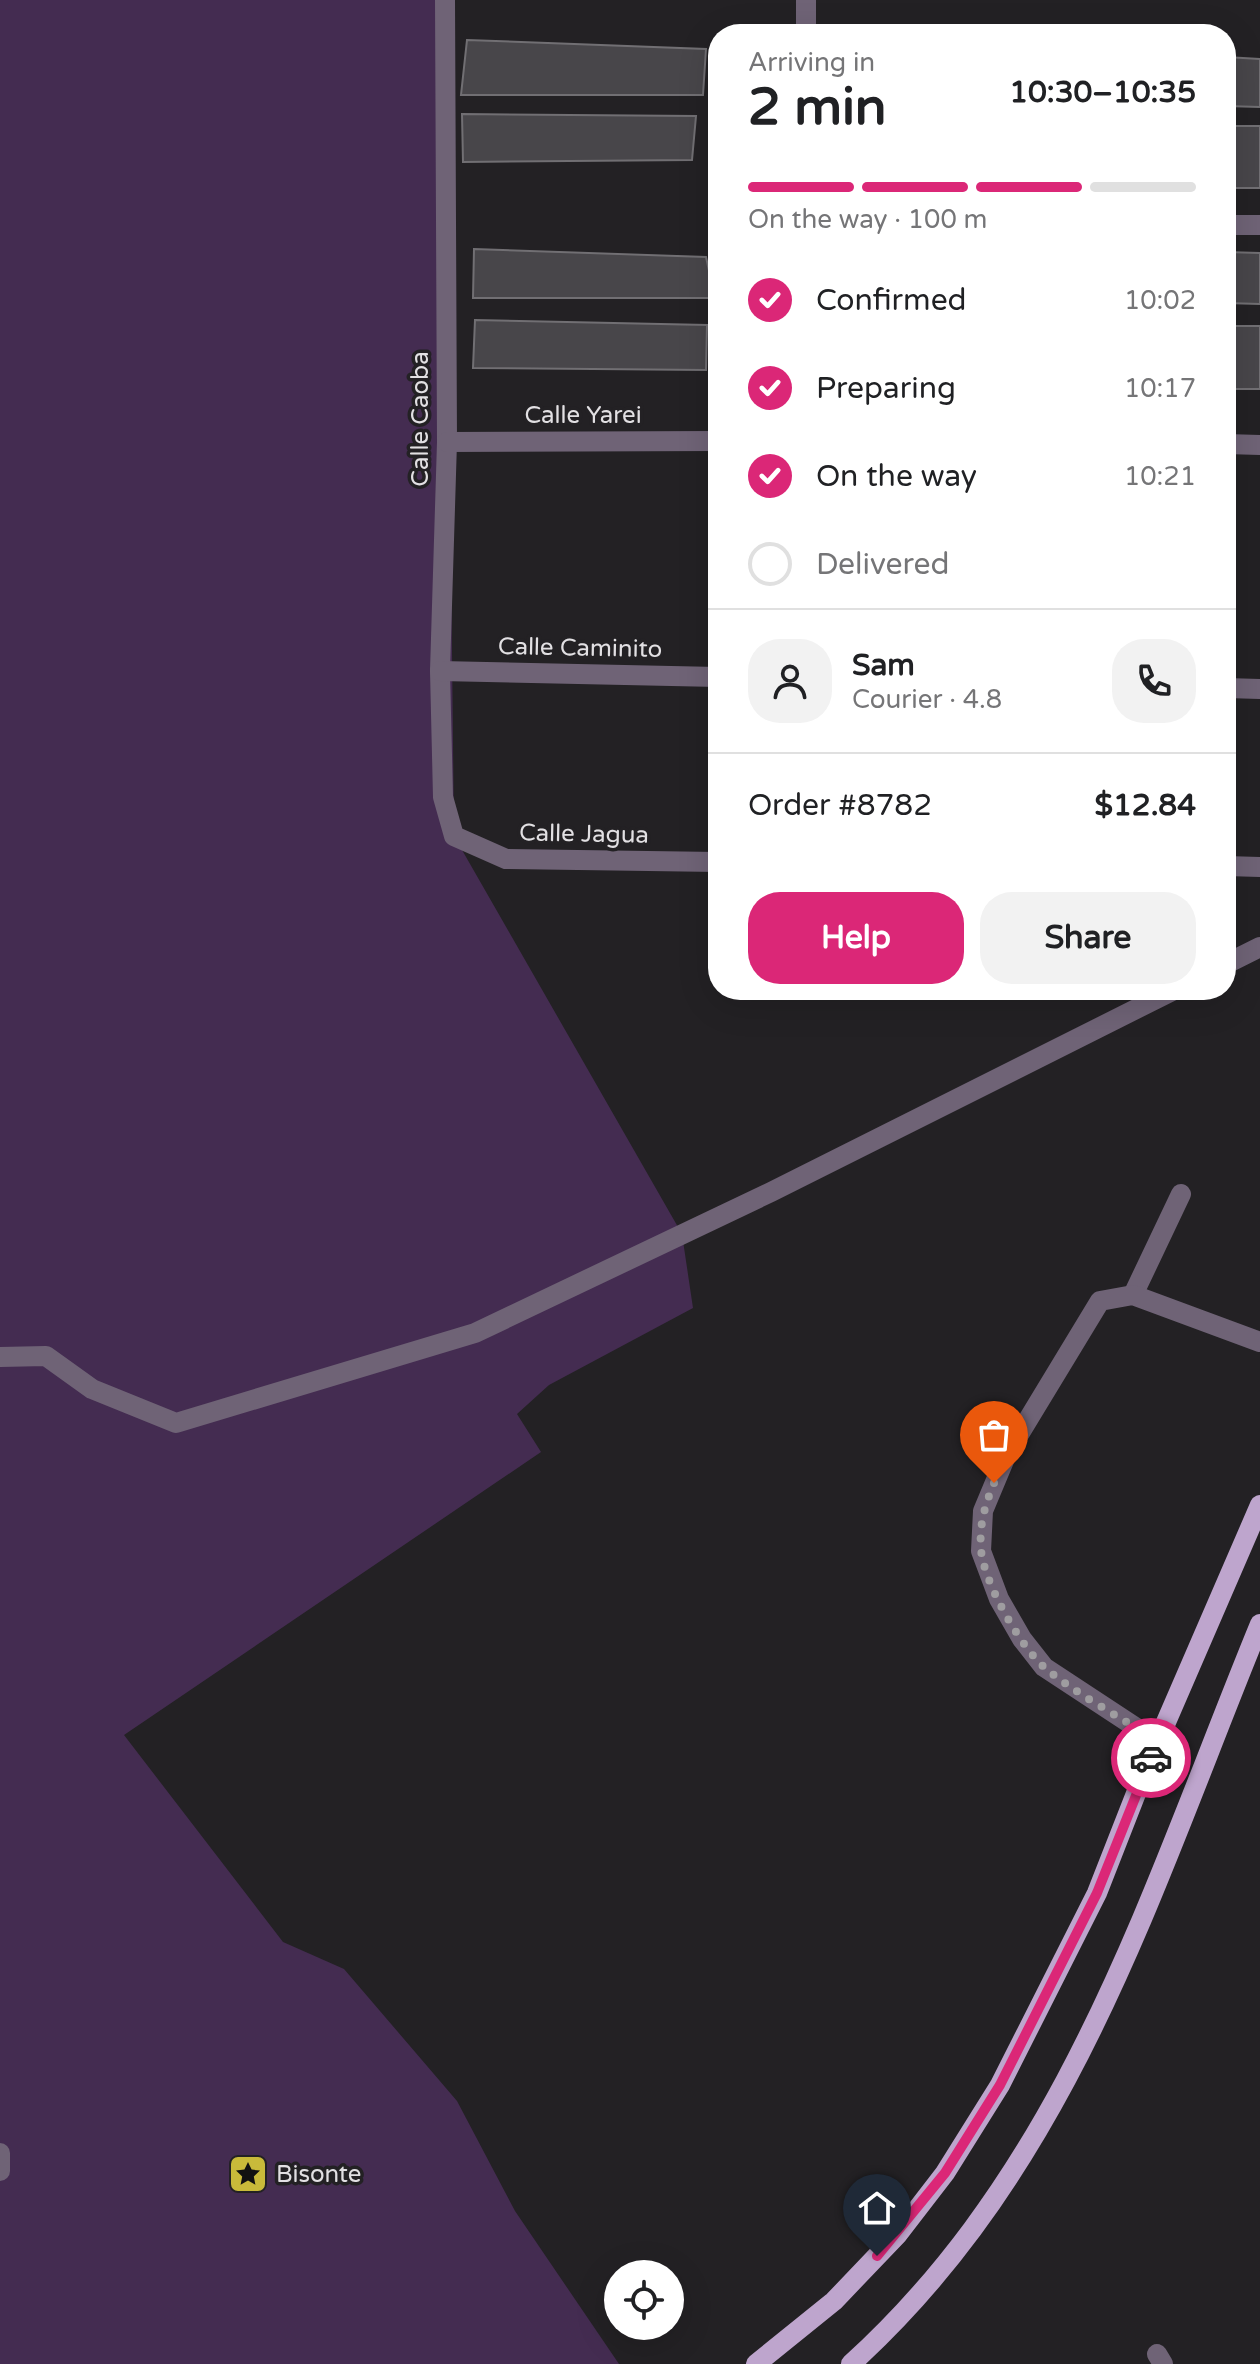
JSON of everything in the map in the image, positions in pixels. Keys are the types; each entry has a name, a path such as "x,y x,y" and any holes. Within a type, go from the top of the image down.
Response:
{"main road":[{"path":"756,2364 834,2301 898,2234 945,2173 1000,2085 1097,1893 1260,1505"},
{"path":"851,2364 913,2303 972,2230 1033,2142 1081,2057 1130,1952 1260,1624"}],"street":[{"name":"Calle Caoba","path":"445,0 447,442 440,671 443,797 454,836"},
{"path":"806,0 806,24"},
{"path":"1236,225 1260,225"},
{"name":"Calle Yarei","path":"447,442 708,441"},
{"path":"1236,444 1260,445"},
{"name":"Calle Caminito","path":"440,671 708,677"},
{"path":"1236,688 1260,689"},
{"name":"Calle Jagua","path":"454,836 506,859 708,862"},
{"path":"1236,866 1260,867"},
{"path":"1236,959 1260,947"},
{"path":"0,1357 46,1356 92,1389 176,1423 475,1333 771,1192 1154,1000"},
{"path":"1133,1295 1181,1194"},
{"path":"1158,1742 1044,1667 1022,1639 999,1599 981,1551 983,1511 1006,1456 1100,1301 1133,1295 1260,1342"},
{"path":"0,2153 0,2171"}],"shaded area":[{"path":"0,0 445,0 454,836 682,1234 693,1308 549,1385 517,1414 541,1452 124,1735 283,1942 344,1969 457,2101 515,2211 619,2364 0,2364"}],"building":[{"path":"467,40 706,49 703,95 461,95"},
{"path":"1236,58 1260,59 1260,107 1236,106"},
{"path":"462,114 696,116 692,160 463,162"},
{"path":"1236,126 1260,126 1260,188 1236,188"},
{"path":"474,249 706,257 708,266 708,298 473,298"},
{"path":"1236,252 1260,253 1260,304 1236,303"},
{"path":"475,320 707,325 706,370 473,368"},
{"path":"1236,326 1260,326 1260,389 1236,389"}],"way so far":[{"path":"994,1483 983,1511 981,1551 999,1599 1022,1639 1044,1667 1158,1742 1151,1758"}],"place":[{"name":"Bisonte","path":"248,2174"}],"route":[{"path":"877,2256 945,2173 1000,2085 1097,1893 1151,1758"}]}
